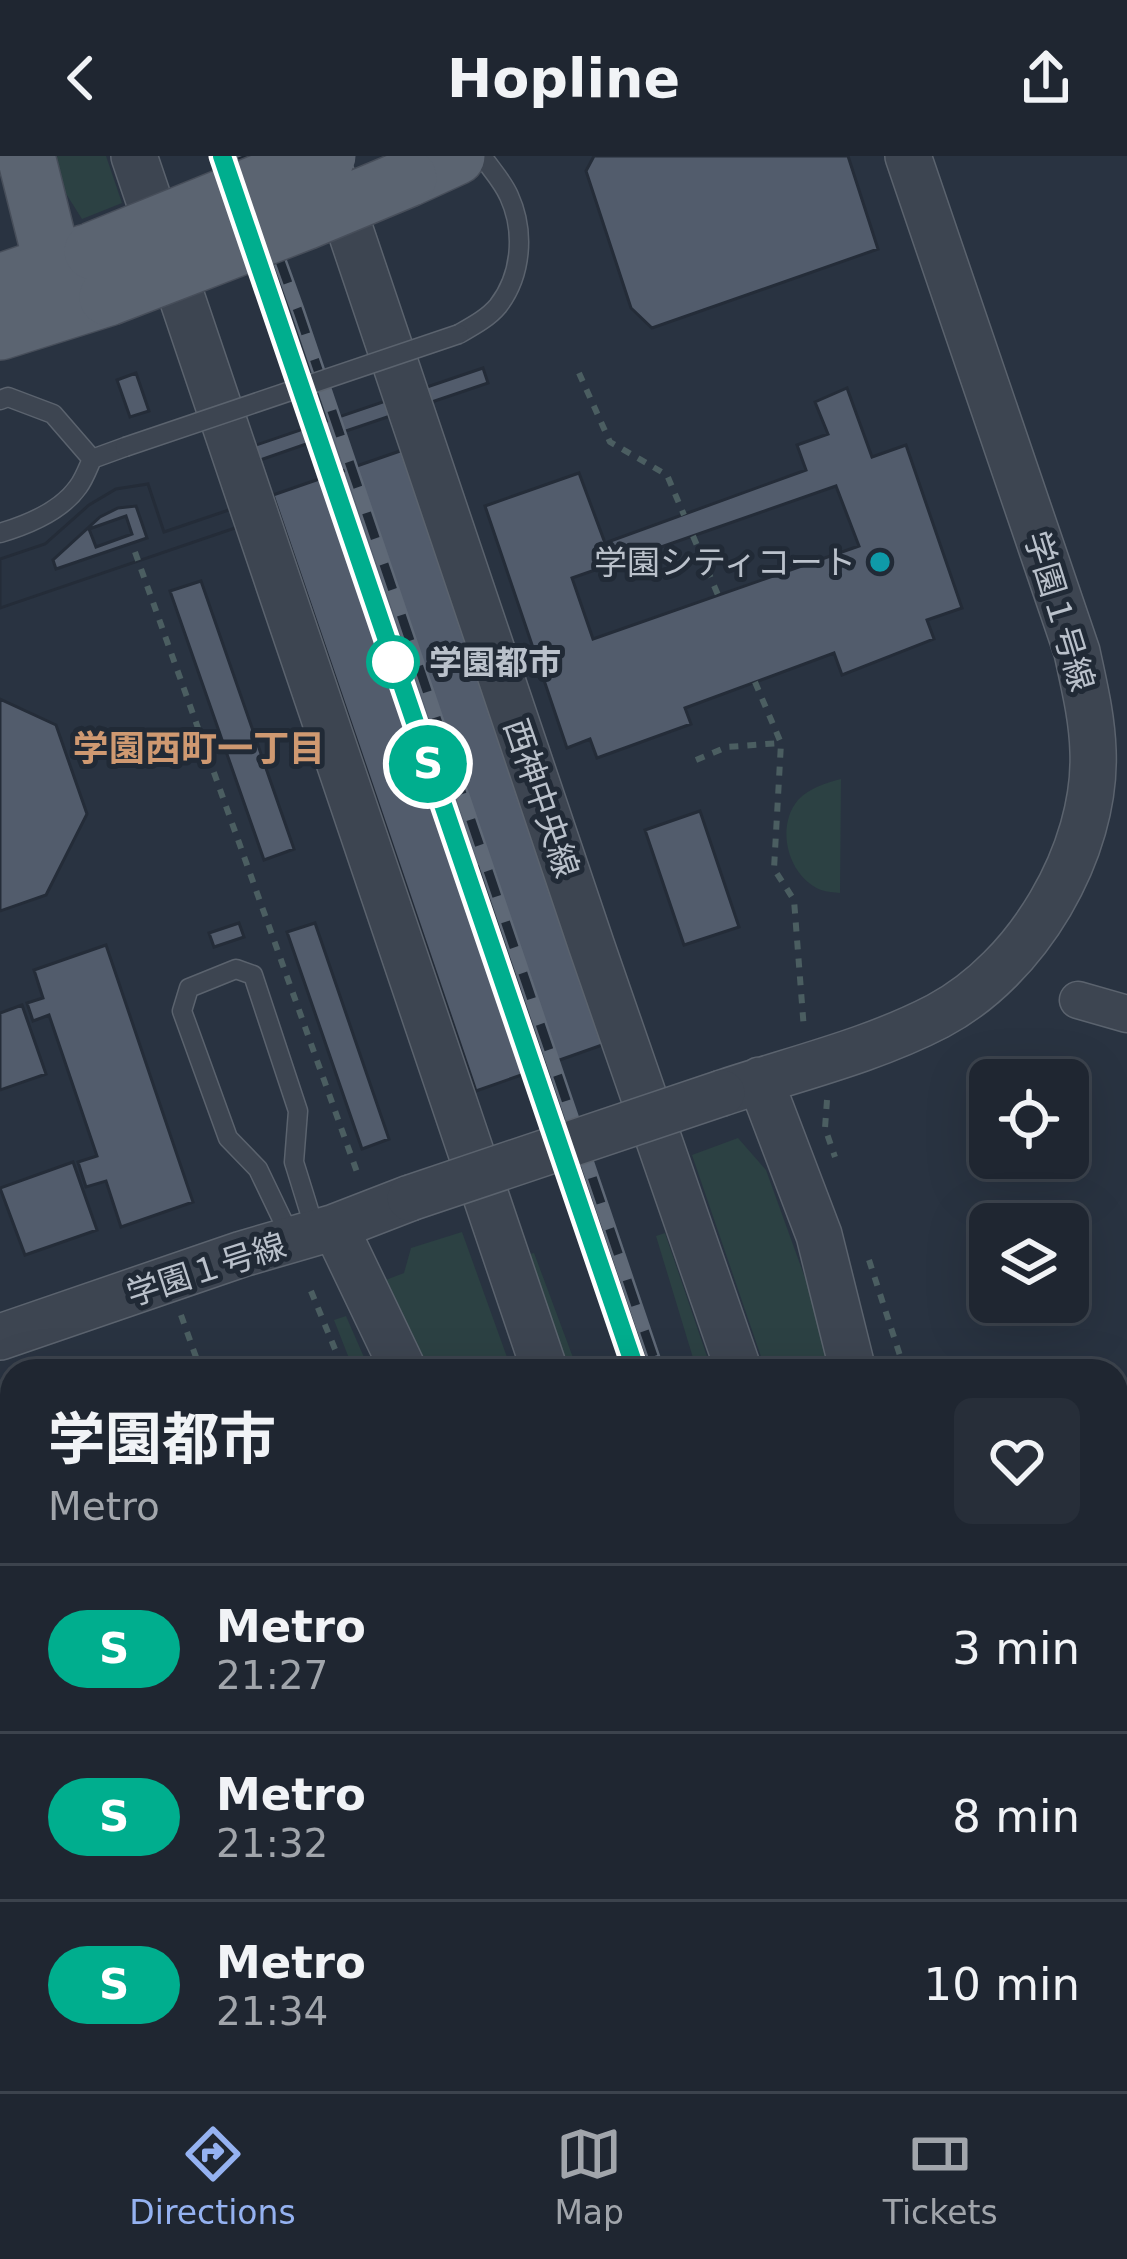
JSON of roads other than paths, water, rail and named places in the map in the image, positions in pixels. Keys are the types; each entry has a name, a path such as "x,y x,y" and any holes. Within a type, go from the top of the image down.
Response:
{"main road":[{"path":"26,156 85,271"},
{"path":"0,331 85,271 327,156"},
{"path":"0,283 85,271 304,221 432,167"}],"street":[{"path":"134,156 541,1359"},
{"name":"西神中央線","path":"327,156 735,1359"},
{"name":"学園１号線","path":"0,1337 904,1032 942,1014 995,975 1028,939 1063,884 1082,826 1091,788 1088,704 1077,652 908,156"},
{"path":"1078,1000 1127,1014"},
{"path":"741,1086 819,1235 850,1359"},
{"path":"314,1233 396,1359"}],"lane":[{"path":"0,533 27,524 58,505 78,488 92,459 459,334 479,323 499,305 516,270 520,247 509,195 482,156"},
{"path":"0,400 8,397 53,414 92,459"},
{"path":"236,969 253,974 298,1111 294,1162 314,1233 228,1138 182,1011 189,988 236,969"}],"railway":[{"path":"222,156 632,1359"},
{"path":"242,156 654,1359"}],"metro line":[{"name":"S","path":"222,156 632,1359"}],"place":[{"name":"学園シティコート","path":"880,562"},
{"name":"学園都市","path":"393,662"}],"district":[{"name":"学園西町一丁目","path":"199,748"}]}
